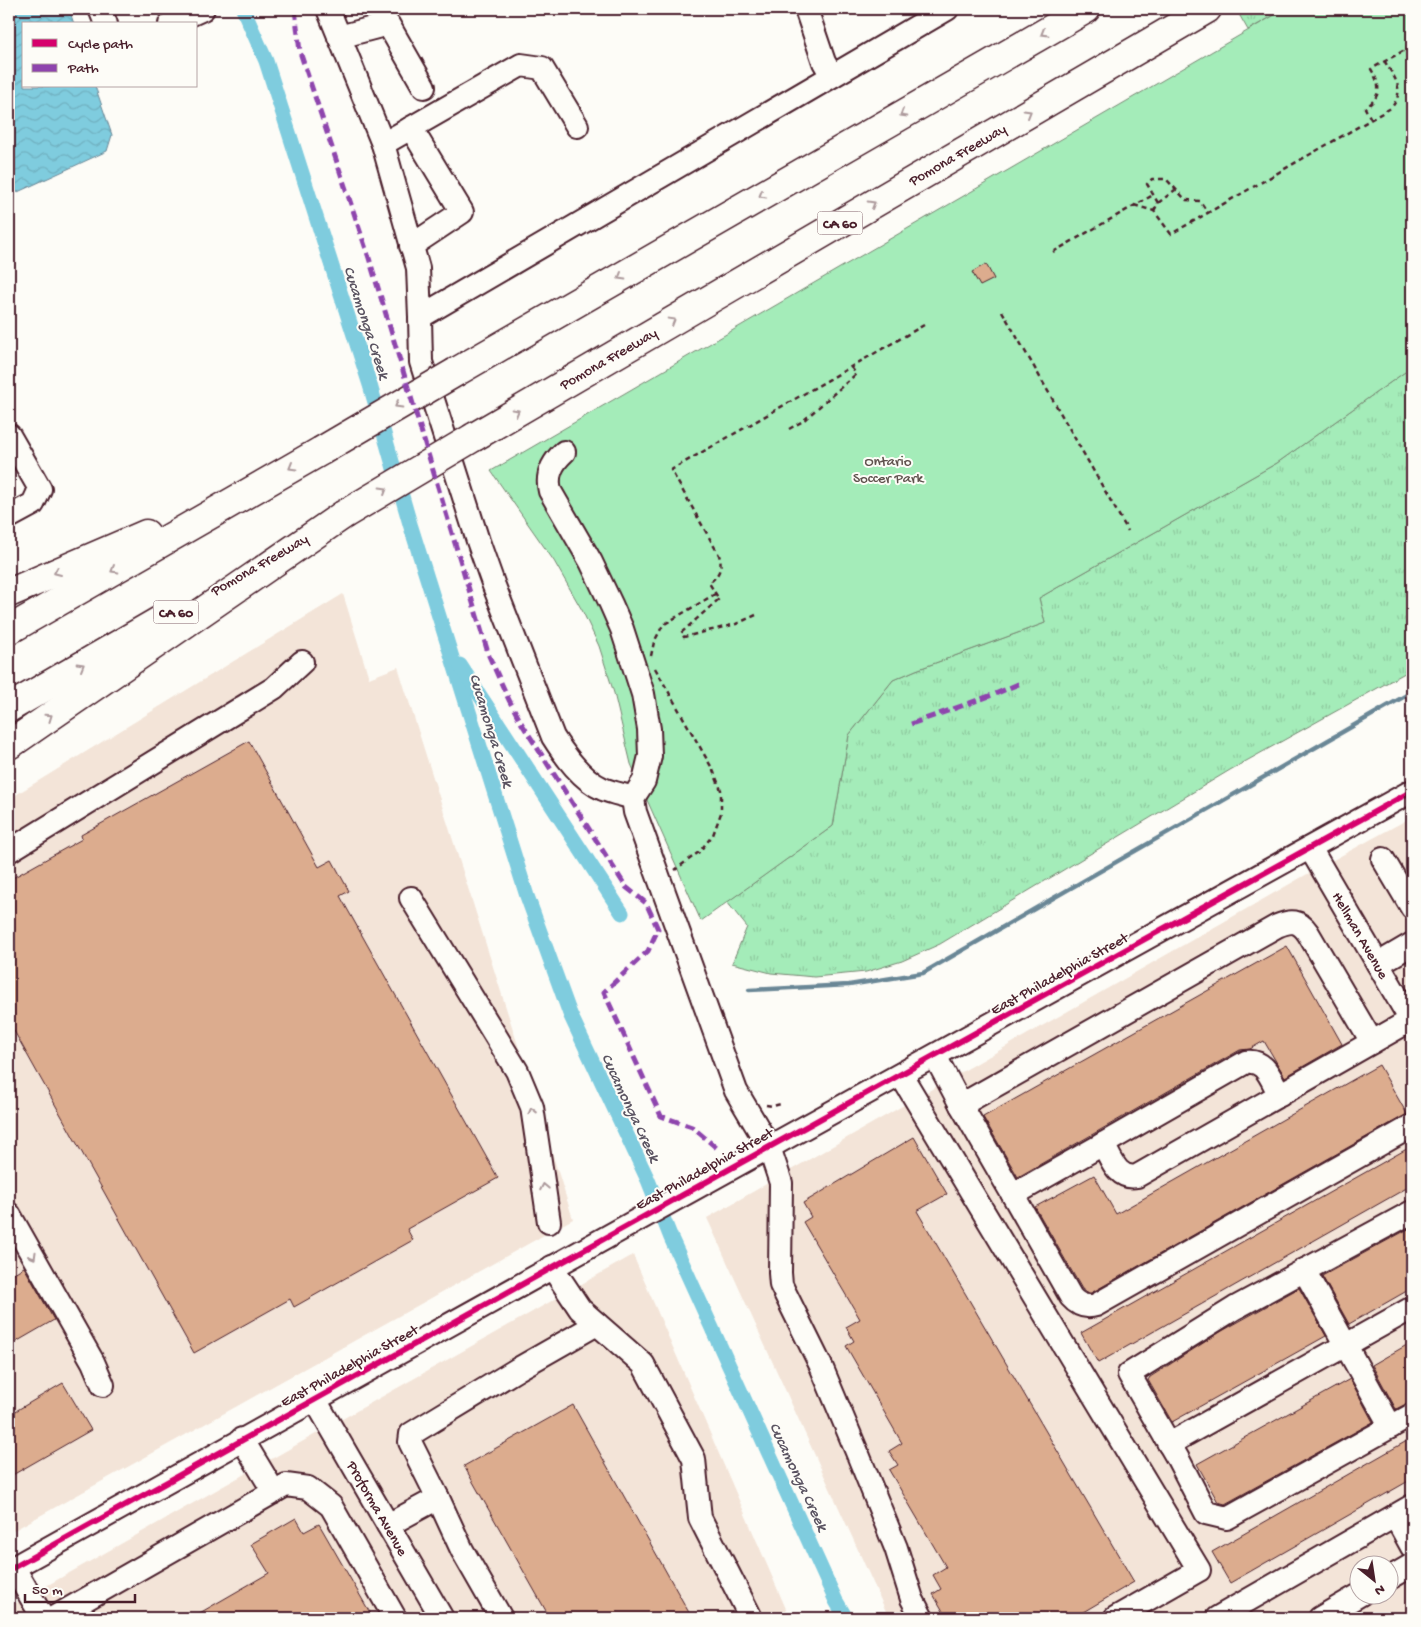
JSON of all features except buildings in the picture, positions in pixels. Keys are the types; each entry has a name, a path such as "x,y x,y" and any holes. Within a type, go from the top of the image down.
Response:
{"highway":[{"path":"9,630 1086,9"},
{"name":"Pomona Freeway","path":"9,708 1207,9"},
{"path":"9,593 263,484"},
{"path":"9,745 342,515"}],"street":[{"path":"100,9 105,22"},
{"path":"174,22 203,9"},
{"path":"328,9 384,144 418,268 421,362 478,541 552,737 565,756 582,774 602,789 633,798"},
{"path":"806,9 824,62 832,76"},
{"path":"420,317 947,9"},
{"path":"339,36 388,24 424,87"},
{"path":"384,144 521,65 542,68 576,126"},
{"path":"411,128 462,212 412,246"},
{"path":"9,435 40,489 33,504 9,517"},
{"path":"564,452 552,465 548,483 550,491 591,562 612,604 644,694 650,756 644,780 633,798 639,826 736,1091 769,1147 781,1183 781,1285 821,1366 854,1443 896,1548 912,1599 922,1618"},
{"path":"9,851 274,688 302,662"},
{"name":"East Philadelphia Street","path":"11,1569 314,1398 1412,791"},
{"name":"Hellman Avenue","path":"1310,848 1412,1021"},
{"path":"1383,859 1412,908"},
{"path":"410,898 517,1071 532,1107 549,1222"},
{"path":"961,1105 1277,926 1291,922 1303,926 1308,933 1372,1042"},
{"path":"1378,964 1412,944"},
{"path":"1103,1144 1118,1170 1127,1176 1137,1176 1412,1021"},
{"path":"935,1056 1071,1298 1079,1304 1090,1307 1412,1126"},
{"path":"1013,1195 1246,1062 1261,1064 1280,1095"},
{"path":"901,1075 1199,1570 1115,1618"},
{"path":"1412,1212 1235,1308 1129,1374 1206,1512 1227,1518 1412,1415"},
{"path":"9,1214 93,1362 102,1385"},
{"path":"552,1267 580,1309 642,1364 694,1459 700,1518 750,1616 747,1618"},
{"path":"1304,1270 1391,1427"},
{"path":"1169,1444 1412,1308"},
{"path":"501,1618 462,1550 410,1442 410,1434 597,1324"},
{"name":"Proforma Avenue","path":"314,1398 442,1618"},
{"path":"242,1439 274,1492"},
{"path":"53,1618 286,1485 308,1488 331,1506 395,1618"},
{"path":"388,1525 438,1498"},
{"path":"1217,1618 1404,1511 1412,1547"},
{"path":"1398,1573 1412,1565"},
{"path":"11,1569 43,1618"},
{"path":"1320,1618 1348,1602"}],"path":[{"path":"1371,119 1365,108 1376,98 1379,91 1378,82 1372,69 1412,46"},
{"path":"1134,205 1154,212 1171,234 1208,213 1391,108 1398,97 1397,83 1385,62"},
{"path":"1158,203 1147,184 1158,178 1166,179 1186,200 1200,201 1208,213"},
{"path":"1154,212 1158,203 1175,190"},
{"path":"1053,252 1152,195"},
{"path":"1002,311 1128,530"},
{"path":"756,615 736,624 684,637 681,632 718,599 709,583 715,578 720,569 721,562 720,555 671,470 924,325"},
{"path":"789,429 803,421 856,374 852,367"},
{"path":"672,872 699,852 713,835 721,813 721,790 714,770 651,656 654,642 663,625 716,594"}],"shaded area":[{"path":"343,594 369,678 398,667 573,1219 9,1533 9,799"},
{"path":"1412,817 1412,1618 889,1618 707,1218 1302,877"},
{"path":"633,1255 790,1618 9,1618 9,1607"}],"green space":[{"path":"1236,9 1285,9 1248,30"},
{"name":"Ontario Soccer Park","path":"1285,9 1412,9 1412,367 1277,463 1039,598 1045,623 893,680 849,735 833,826 701,921 631,764 614,693 599,646 582,610 554,561 491,471"},
{"path":"1412,367 1412,669 1230,770 940,944 902,961 866,972 814,977 771,973 732,963 747,927 727,902 833,826 849,735 893,680 1045,623 1039,598 1277,463"}],"water":[{"path":"9,9 69,9 73,22 22,22 22,88 96,88 112,135 107,151 9,196"}],"waterway":[{"name":"Cucamonga Creek","path":"243,9 266,61 370,385 410,524 527,896 570,1014 648,1180 671,1238 836,1601 846,1618"},
{"name":"Cucamonga Creek","path":"460,665 622,913"},
{"path":"749,990 849,985 923,973 1412,692"}],"marked path":[{"path":"193,9 194,13"},
{"path":"295,9 300,52 369,258 489,656 522,724 626,887 646,903 658,929 648,951 604,992 661,1116 692,1127 719,1150"},
{"path":"911,724 1023,682"}],"cycle path":[{"path":"9,1570 1412,791"}]}
